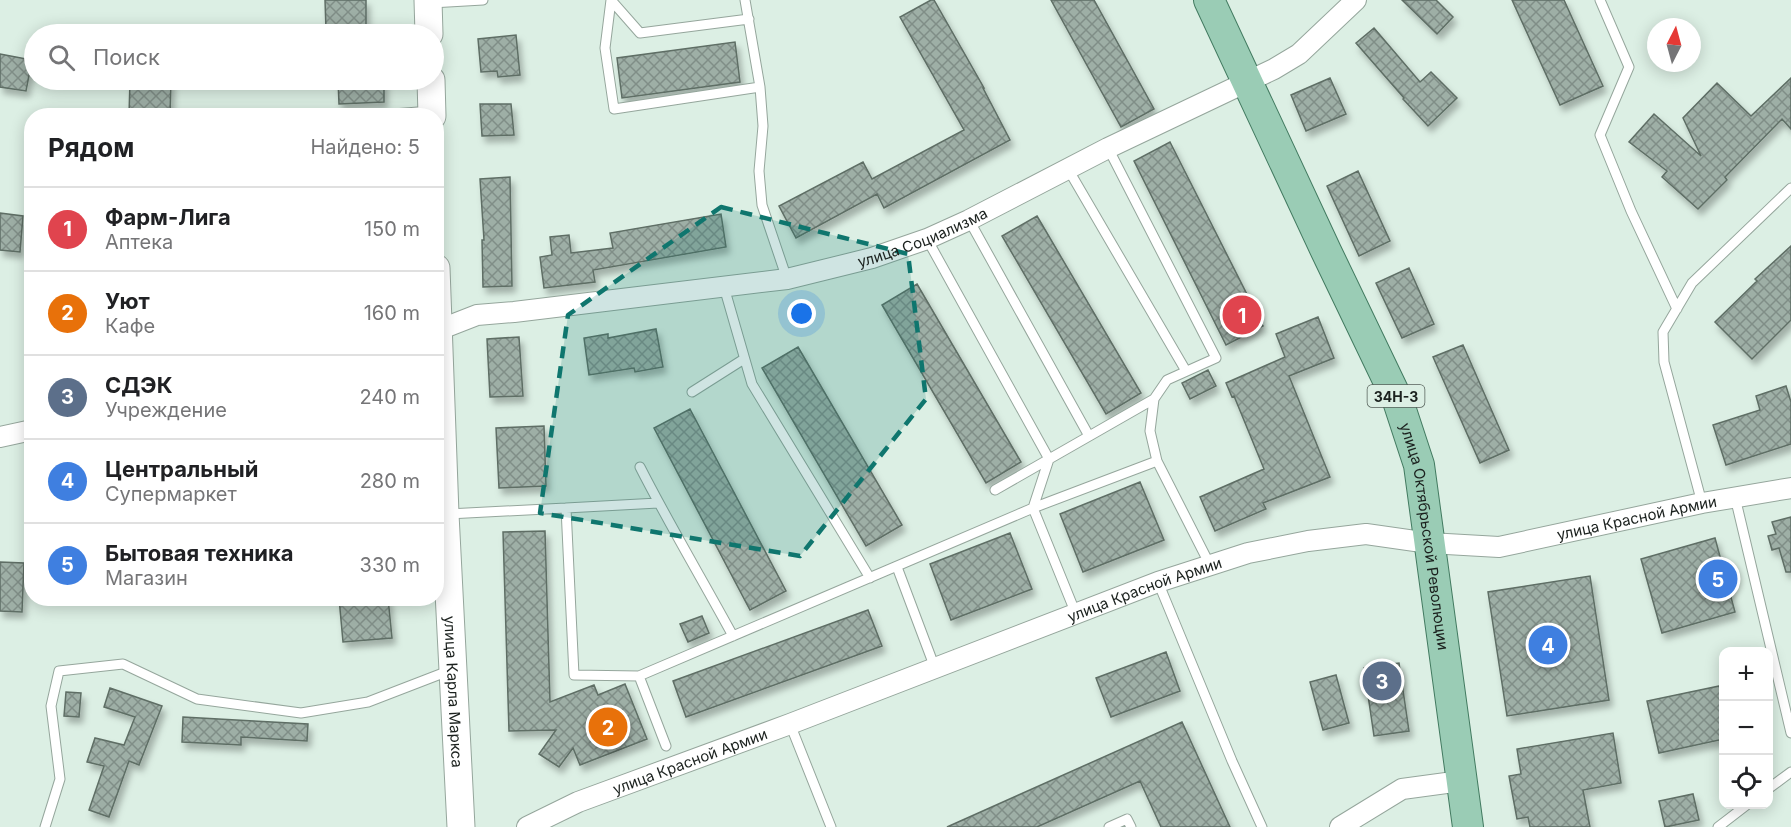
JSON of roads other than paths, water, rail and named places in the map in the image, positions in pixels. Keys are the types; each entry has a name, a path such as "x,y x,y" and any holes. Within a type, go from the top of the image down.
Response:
{"main road":[{"name":"улица Октябрьской Революции","path":"1209,0 1398,400 1419,465 1468,827"},
{"path":"428,2 429,24"},
{"path":"431,90 432,108"},
{"name":"улица Карла Маркса","path":"444,466 461,827"}],"street":[{"name":"улица Социализма","path":"444,320 787,279 872,258 927,239 969,220 1108,148 1247,82 1299,54 1356,0"},
{"path":"0,437 24,432"},
{"name":"улица Красной Армии","path":"528,827 578,802 790,724 1158,582 1248,553 1298,543 1366,534 1429,543 1499,547 1702,503 1791,488"},
{"path":"1340,827 1402,789 1461,781"}],"lane":[{"path":"428,2 483,0"},
{"path":"611,0 640,33 748,19"},
{"path":"611,0 605,48 614,109 760,87"},
{"path":"745,0 760,87 763,126 759,171 762,205 787,279"},
{"path":"1600,0 1629,67 1600,135 1631,211 1677,309"},
{"path":"995,489 1154,399 1167,380 1216,358 1108,148"},
{"path":"1068,168 1186,371"},
{"path":"1702,503 1664,362 1663,332 1692,283 1791,188"},
{"path":"969,220 1089,436"},
{"path":"927,239 1049,459 1033,508 1076,614"},
{"path":"724,288 752,384 870,578"},
{"path":"692,392 744,358"},
{"path":"1154,399 1150,431 1157,461 1210,565"},
{"path":"566,507 574,675 639,676 1033,508 1157,461"},
{"path":"640,466 658,503 733,636"},
{"path":"1735,497 1791,733"},
{"path":"446,514 658,503"},
{"path":"897,567 935,668"},
{"path":"1158,582 1262,827"},
{"path":"45,827 60,779 51,706 59,671 123,664 197,699 301,713 368,702 453,669"},
{"path":"639,676 666,746"},
{"path":"790,724 831,827"},
{"path":"1773,785 1791,772"},
{"path":"1718,827 1741,809"},
{"path":"1108,827 1127,819 1131,827"}],"place":[{"name":"Фарм-Лига","path":"1242,315"},
{"name":"Бытовая техника","path":"1718,579"},
{"name":"Центральный","path":"1548,645"},
{"name":"СДЭК","path":"1382,681"},
{"name":"Уют","path":"608,727"}]}
